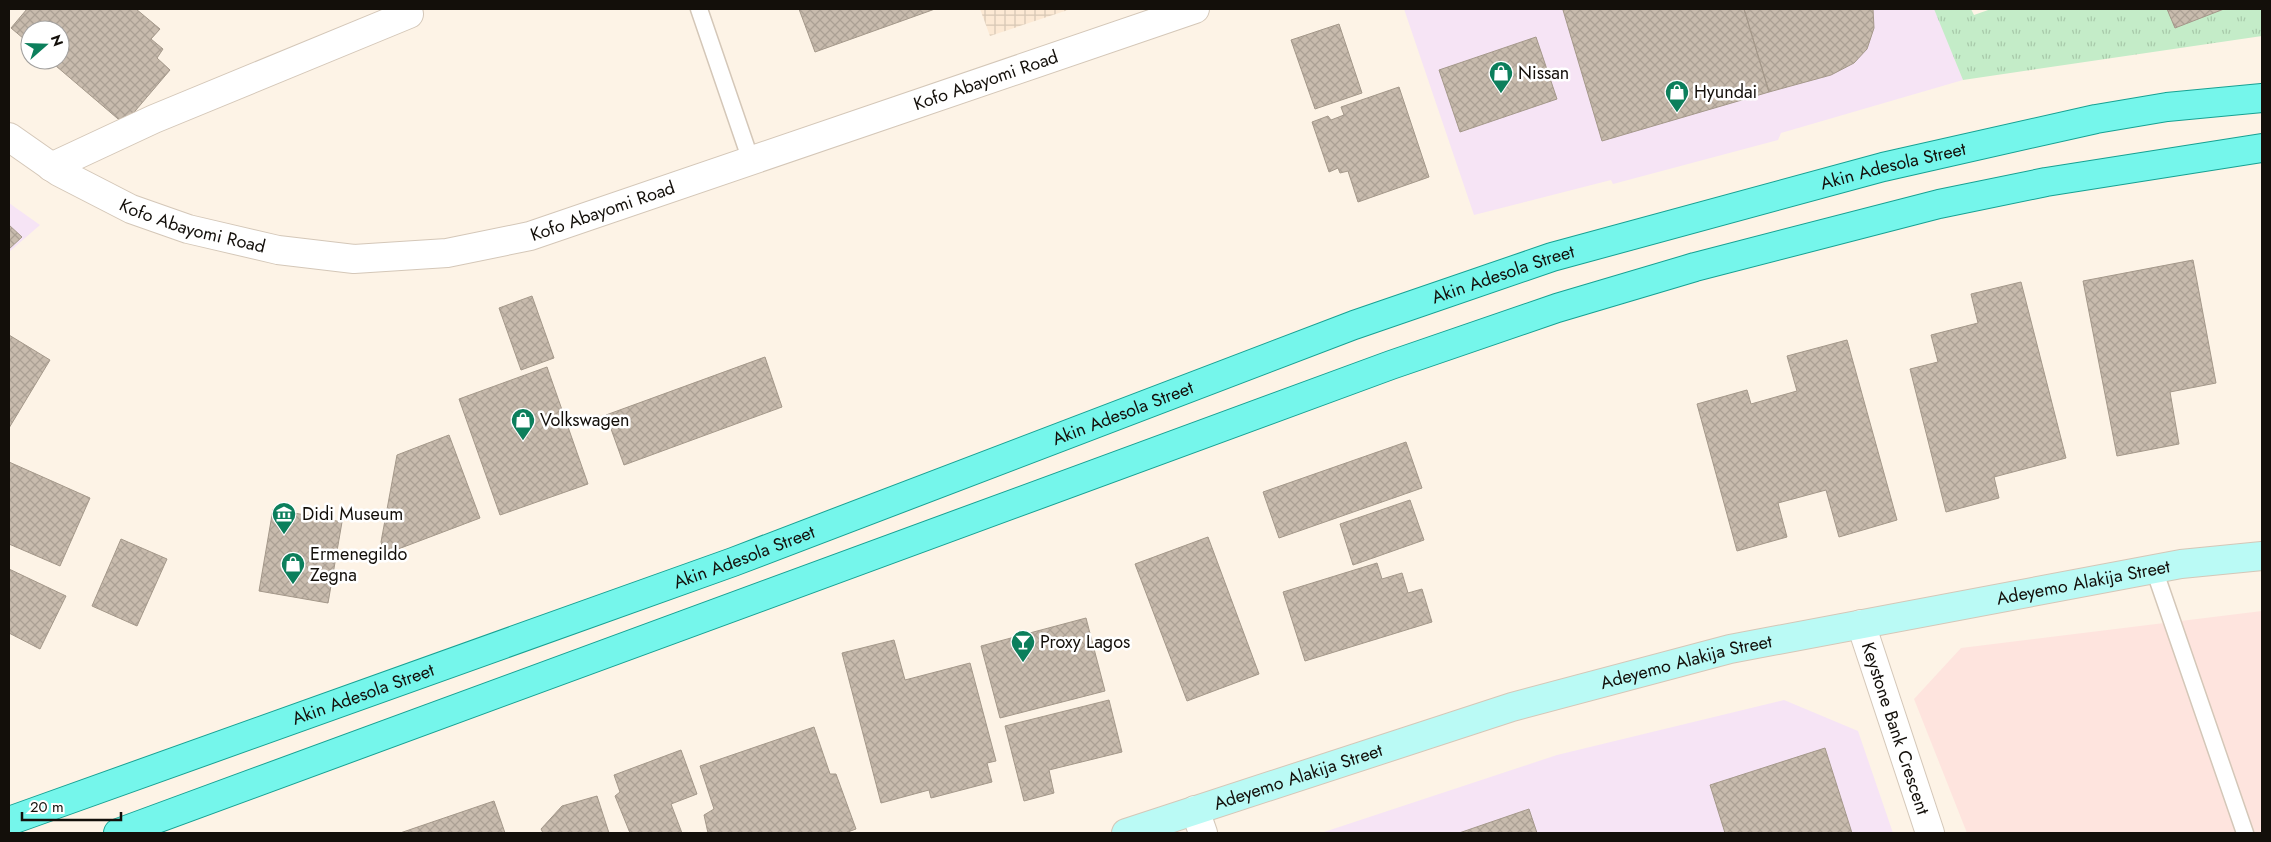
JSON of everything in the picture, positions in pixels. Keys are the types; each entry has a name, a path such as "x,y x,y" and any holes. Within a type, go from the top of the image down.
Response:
{"main road":[{"name":"Akin Adesola Street","path":"9,821 733,562 1354,325 1552,257 1883,167 2096,118 2167,107 2262,98"},
{"path":"118,833 1391,365 1557,308 1695,267 1938,204 2046,182 2262,148"},
{"name":"Adeyemo Alakija Street","path":"1126,833 1199,822 1512,707 1730,649 2181,564 2262,556"}],"street":[{"name":"Kofo Abayomi Road","path":"9,137 51,167 131,209 188,229 278,250 354,259 447,253 530,236 1195,9"},
{"path":"51,167 154,119 408,14"},
{"name":"Keystone Bank Crescent","path":"1861,624 1930,833"}],"lane":[{"path":"699,9 751,161"},
{"path":"2154,569 2245,833"}],"shaded area":[{"path":"980,9 1071,9 990,36"},
{"path":"1404,9 1935,9 1963,80 1781,133 1778,140 1613,184 1611,180 1474,215"},
{"path":"9,203 40,225 9,252"},
{"path":"2262,611 2262,833 1967,833 1914,699 1961,648"},
{"path":"1784,700 1858,731 1893,833 1321,833 1557,755"}],"green space":[{"path":"1934,9 1971,9 1974,15 1991,9 2262,9 2262,36 1963,80"}],"building":[{"path":"27,9 136,9 160,29 151,39 163,49 157,58 170,70 124,124 61,70 70,70 70,20 20,20 20,36 11,28"},
{"path":"799,9 935,9 815,52"},
{"name":"Hyundai","path":"1744,9 1769,92 1602,141 1563,10"},
{"path":"1744,9 1873,9 1874,28 1867,49 1854,63 1831,75 1769,92"},
{"path":"2167,9 2224,9 2175,28"},
{"path":"1339,24 1362,93 1315,109 1291,40"},
{"path":"1536,37 1557,99 1460,132 1439,70"},
{"path":"1399,87 1429,177 1358,202 1348,171 1340,173 1338,168 1329,172 1312,122 1328,116 1331,120 1344,115 1341,107"},
{"path":"9,225 22,237 9,249"},
{"path":"2193,260 2216,383 2170,392 2179,444 2117,456 2083,281"},
{"path":"2021,282 2066,458 1994,477 1999,498 1946,512 1910,369 1938,362 1931,335 1978,323 1971,294"},
{"path":"532,296 554,358 521,370 499,308"},
{"path":"9,335 50,360 9,428"},
{"path":"1847,340 1897,520 1839,537 1826,490 1778,503 1787,537 1737,551 1697,404 1747,390 1751,404 1797,391 1787,356"},
{"path":"765,357 782,407 624,465 606,415"},
{"name":"Volkswagen","path":"547,367 588,484 500,515 459,399"},
{"path":"449,435 480,518 385,554 381,542 397,455"},
{"path":"1406,442 1422,488 1279,538 1263,492"},
{"path":"9,462 90,498 60,566 9,544"},
{"path":"1410,500 1424,540 1353,565 1340,524"},
{"path":"273,509 342,522 328,603 259,591"},
{"path":"1208,537 1259,674 1187,701 1135,564"},
{"path":"121,539 167,559 137,626 92,606"},
{"path":"1377,563 1382,579 1402,573 1408,593 1422,589 1432,622 1305,661 1283,592"},
{"path":"9,569 66,596 40,649 9,633"},
{"path":"1086,618 1105,691 1000,718 981,646"},
{"path":"894,640 905,680 970,663 996,761 987,763 992,782 931,798 929,790 881,803 842,653"},
{"path":"1109,700 1122,752 1049,770 1054,793 1024,801 1005,726"},
{"path":"814,727 830,774 836,774 856,829 845,833 708,833 704,815 714,809 700,766"},
{"path":"1825,748 1852,833 1725,833 1710,785"},
{"path":"681,750 697,794 671,804 682,833 630,833 615,796 620,792 614,775"},
{"path":"597,796 609,833 543,833 541,829 562,806"},
{"path":"494,801 505,833 400,833"},
{"path":"1529,809 1537,833 1459,833"}],"place":[{"name":"Nissan","path":"1501,94"},
{"name":"Hyundai","path":"1677,113"},
{"name":"Volkswagen","path":"523,441"},
{"name":"Didi Museum","path":"284,535"},
{"name":"Ermenegildo Zegna","path":"293,585"},
{"name":"Proxy Lagos","path":"1023,663"}]}
